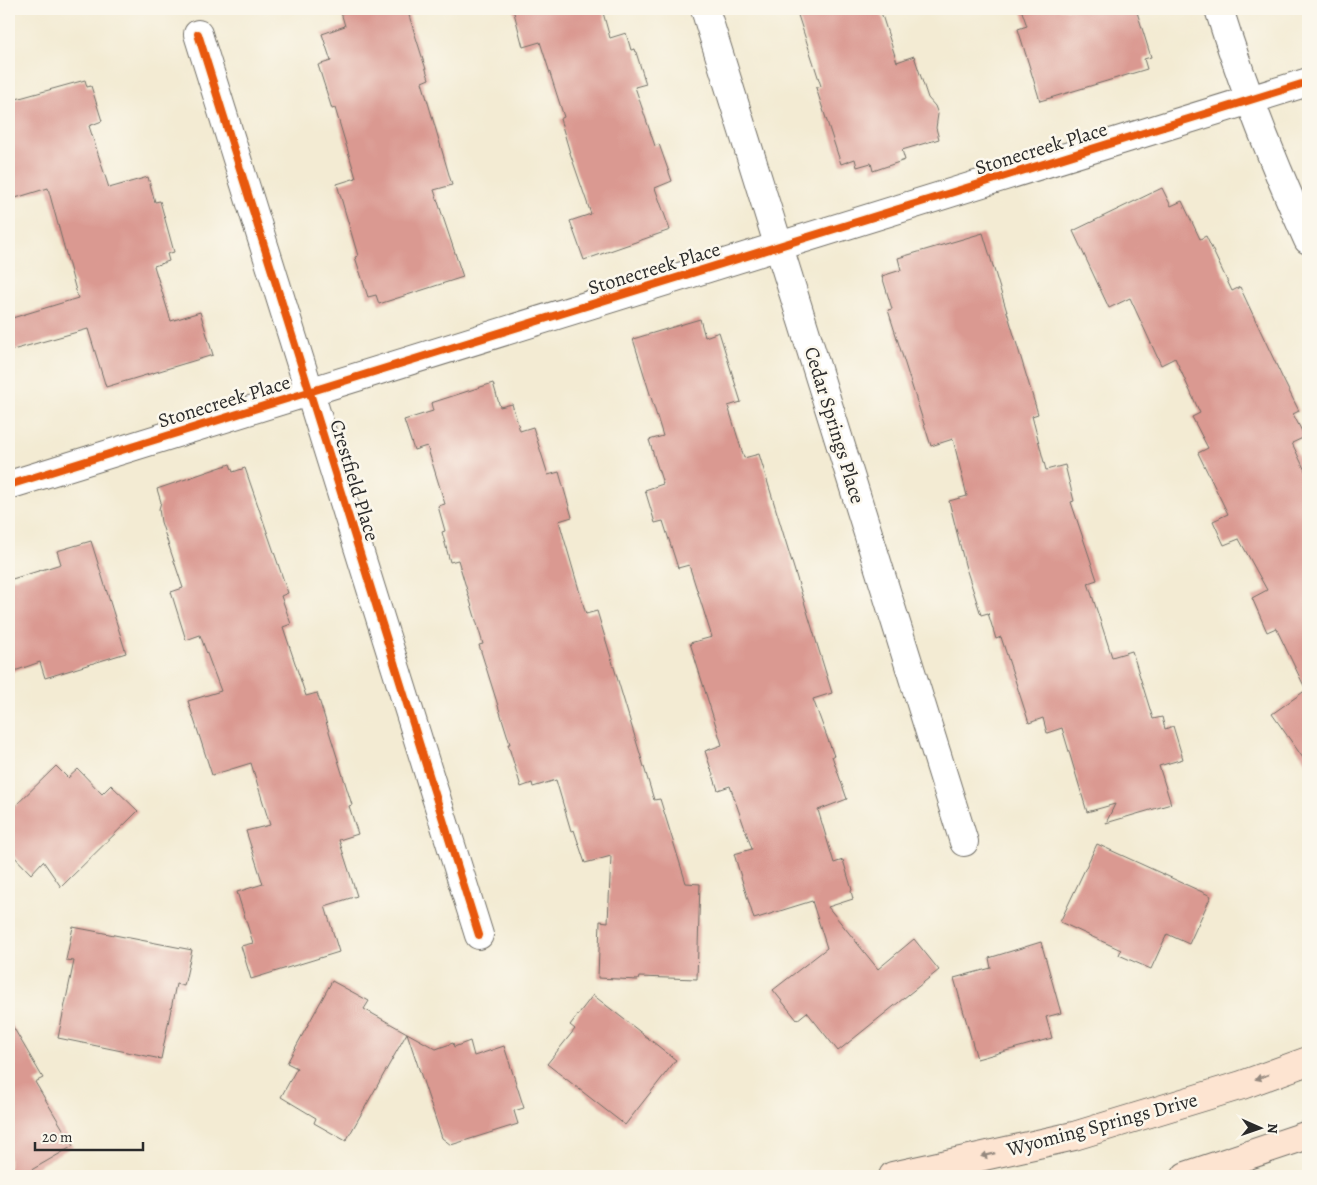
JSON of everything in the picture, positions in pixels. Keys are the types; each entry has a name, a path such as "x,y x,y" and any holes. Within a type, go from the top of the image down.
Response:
{"street":[{"name":"Cedar Springs Place","path":"705,9 964,842"},
{"path":"1219,9 1250,100 1308,240"},
{"name":"Crestfield Place","path":"198,34 479,935"},
{"name":"Stonecreek Place","path":"9,485 1308,82"},
{"name":"Wyoming Springs Drive","path":"893,1176 1074,1136 1242,1085 1308,1060"},
{"path":"1186,1176 1308,1135"}],"building":[{"path":"340,9 407,9 429,79 422,82 452,185 434,190 463,277 379,304 376,295 368,297 355,257 358,256 337,184 356,178 335,108 332,109 318,65 331,61 322,34 345,26"},
{"path":"513,9 602,9 610,38 626,33 631,50 635,49 646,84 635,87 655,146 659,144 672,181 655,188 670,230 584,260 570,221 591,214 560,119 564,117 540,42 523,47"},
{"path":"796,9 880,9 897,62 914,56 928,98 935,106 938,114 936,128 939,139 902,150 905,160 873,171 871,163 857,167 855,159 841,164 816,88 821,86"},
{"path":"1021,9 1136,9 1151,57 1144,59 1147,69 1040,101 1018,29 1027,26"},
{"path":"85,80 87,87 91,86 102,121 89,126 109,188 148,177 155,202 160,201 174,252 167,254 169,261 154,266 171,321 200,312 213,355 106,387 88,329 9,351 9,319 78,298 48,188 9,200 9,101"},
{"path":"1162,188 1171,206 1182,201 1200,239 1206,236 1232,291 1240,287 1299,411 1293,414 1305,437 1292,443 1308,477 1308,765 1272,714 1306,690 1276,628 1267,632 1252,598 1267,590 1239,539 1224,545 1213,521 1228,514 1198,453 1208,448 1192,417 1200,413 1175,358 1161,365 1130,298 1109,308 1073,231"},
{"path":"983,233 1038,414 1032,416 1046,470 1065,465 1074,501 1071,502 1097,580 1088,583 1112,657 1132,651 1153,719 1162,717 1165,729 1173,726 1183,759 1159,766 1171,804 1106,823 1115,804 1087,812 1062,728 1047,733 1043,718 1029,723 1001,637 996,639 988,613 981,615 965,565 949,501 967,496 953,439 931,446 888,310 892,309 882,276 901,270 898,258"},
{"path":"700,319 705,337 719,332 741,402 728,406 744,458 759,454 832,693 813,699 834,756 832,756 847,799 818,810 834,863 843,860 853,899 828,907 878,969 914,939 939,970 838,1051 807,1012 797,1020 773,990 827,948 812,901 754,919 734,854 752,849 730,786 718,790 705,751 722,745 690,643 712,637 689,565 678,568 663,521 655,523 645,490 663,484 649,440 663,436 633,339"},
{"path":"493,383 500,407 512,404 520,431 533,427 548,475 559,472 572,517 559,521 586,614 597,611 654,800 660,799 686,883 700,884 697,979 639,977 638,980 598,978 600,921 608,922 611,856 585,863 574,830 571,831 556,780 533,787 532,783 521,787 508,744 510,744 479,645 483,644 458,560 450,562 442,532 445,531 438,506 445,504 427,446 414,450 404,420 433,411 431,403"},
{"path":"230,464 233,472 245,468 288,593 281,596 291,624 283,627 306,696 317,693 352,805 349,806 358,834 339,840 357,896 325,906 339,952 251,979 241,946 253,943 237,892 263,884 246,831 270,825 251,763 212,775 188,701 221,691 200,635 186,640 171,592 183,588 161,522 159,509 161,502 157,489"},
{"path":"91,541 126,653 45,678 40,662 9,673 9,580 61,564 57,551"},
{"path":"56,766 68,778 78,769 102,794 111,785 138,811 61,887 43,861 31,874 9,851 9,812"},
{"path":"1097,844 1211,896 1189,944 1167,934 1151,969 1119,955 1121,950 1060,922"},
{"path":"73,927 192,950 184,986 176,984 161,1059 58,1038 74,961 66,960"},
{"path":"1041,942 1061,1013 1046,1017 1052,1038 977,1059 954,978 991,968 989,958"},
{"path":"332,981 369,1001 364,1009 407,1033 346,1141 314,1123 316,1118 281,1097 297,1068 287,1063"},
{"path":"593,995 676,1060 625,1125 547,1064 575,1029 570,1025"},
{"path":"9,1020 43,1078 35,1082 73,1146 21,1176 9,1176"},
{"path":"407,1033 436,1049 453,1043 454,1047 470,1041 474,1056 504,1046 524,1108 514,1111 518,1124 451,1145 442,1138"}],"cycle path":[{"path":"198,34 479,935"},
{"path":"9,485 1308,82"}]}
